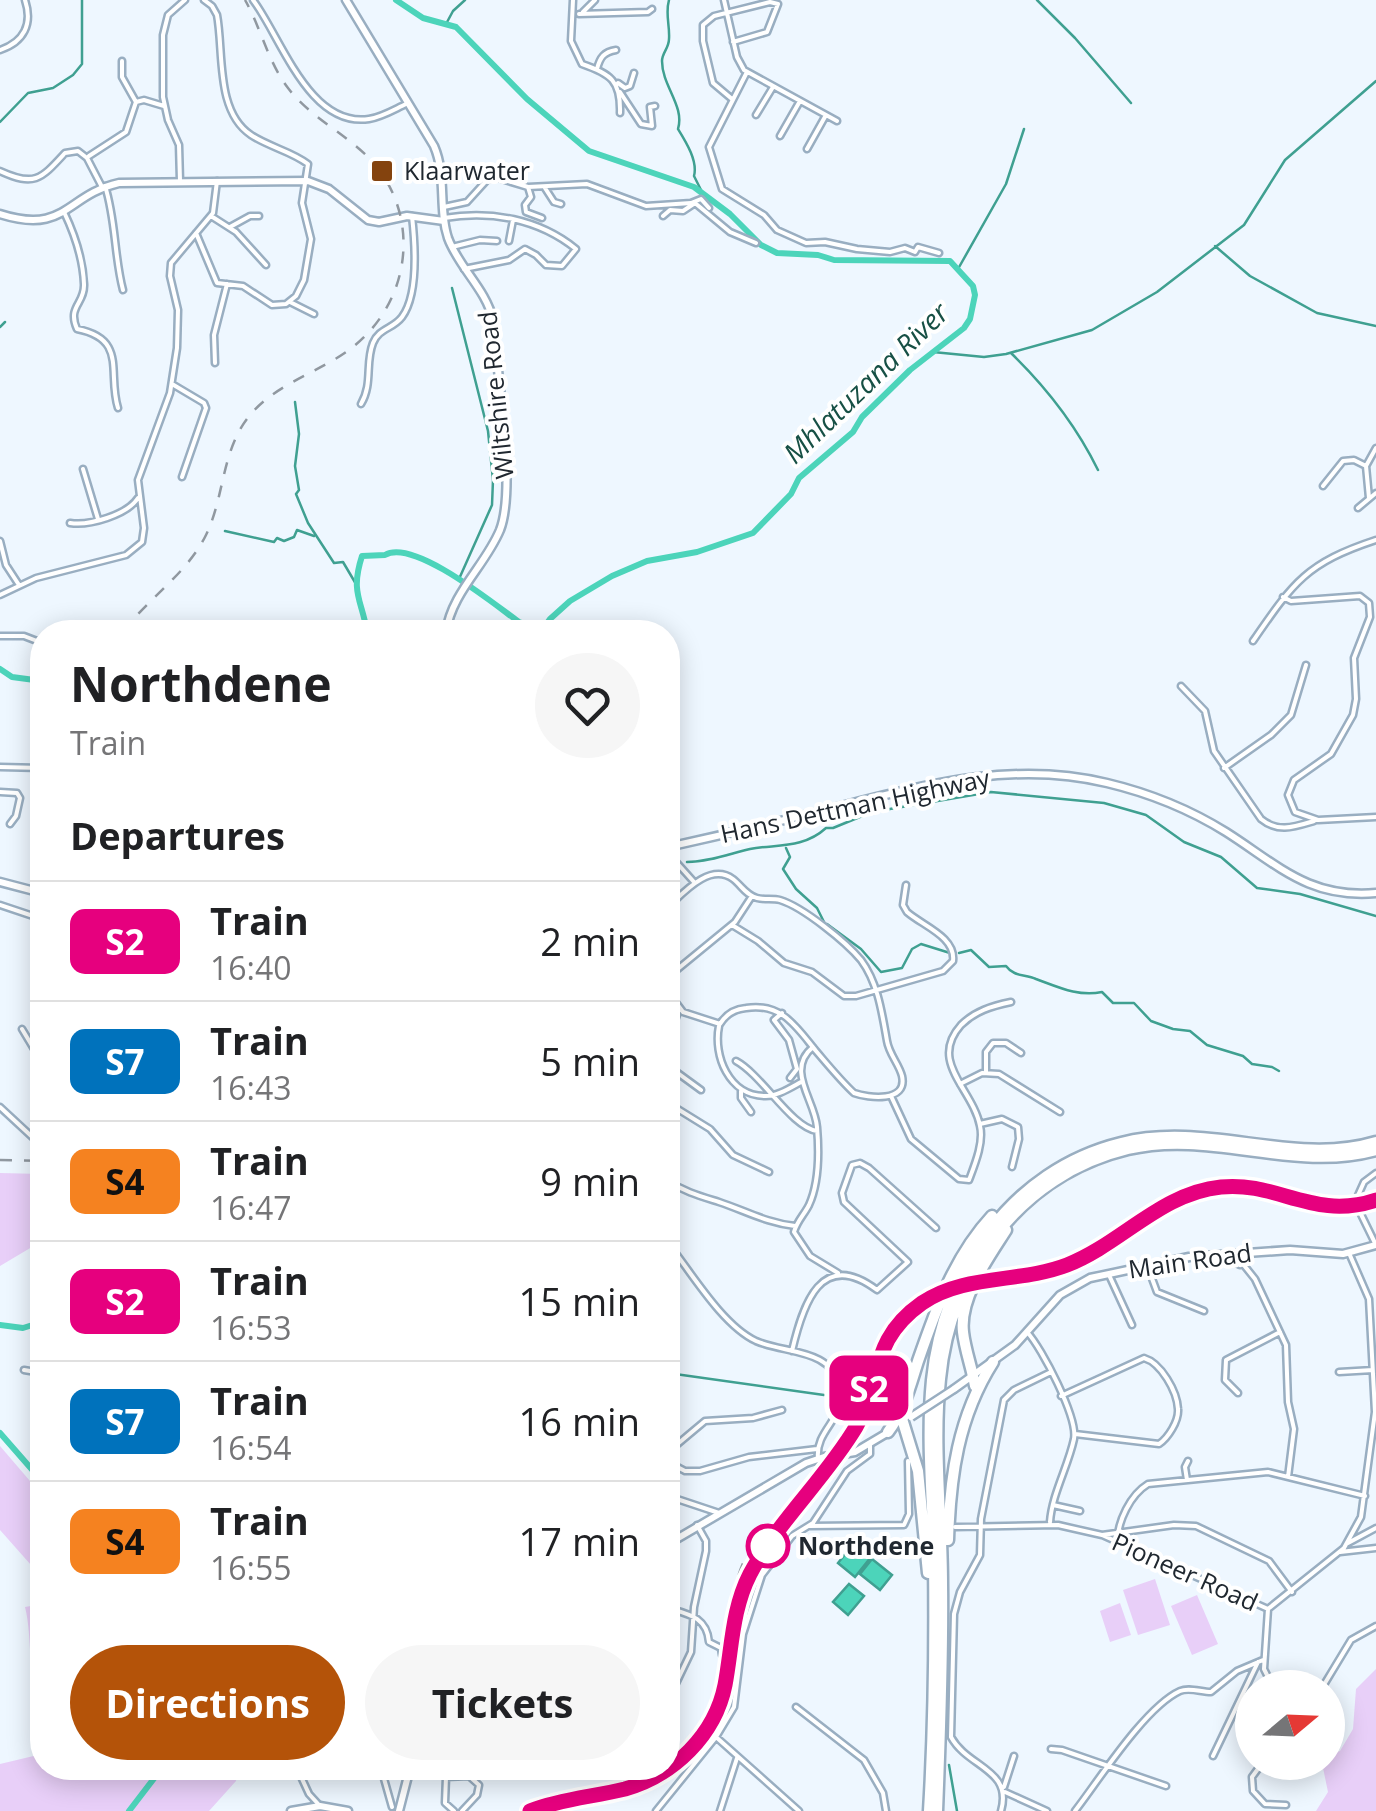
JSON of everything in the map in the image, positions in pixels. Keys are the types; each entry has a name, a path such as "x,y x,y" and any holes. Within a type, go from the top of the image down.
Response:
{"highway":[{"path":"934,1609 918,1471 901,1422 942,1296 958,1262 996,1211 1073,1160 1134,1140 1200,1136 1328,1150 1376,1142"},
{"path":"937,1811 941,1655 939,1396 948,1333 960,1296 991,1239 1011,1215 1055,1179 1106,1155 1171,1143 1310,1157 1348,1156 1376,1150"},
{"path":"941,1655 952,1472 977,1373 962,1325 972,1290 1012,1222 1055,1179"},
{"path":"928,1811 934,1609 931,1405 937,1344 951,1298 970,1259 1013,1203"},
{"path":"975,1390 993,1362"}],"street":[{"path":"0,50 16,43 26,29 29,16 25,0"},
{"path":"180,181 179,144 164,106 164,28 171,10 186,0"},
{"path":"204,0 218,15 233,116 251,136 306,161 309,168 302,208 311,232 310,245 302,286 290,302"},
{"path":"253,0 299,78 330,109 366,120 406,104"},
{"path":"262,0 262,12"},
{"name":"Wiltshire Road","path":"346,0 437,154 444,220 452,247 485,298 493,320 506,480 502,524 457,598 450,620"},
{"path":"573,0 577,14 571,37 582,64 597,69 624,88 633,82 634,73"},
{"path":"577,14 595,0"},
{"path":"724,0 739,63 747,72 837,121"},
{"path":"732,98 714,86 702,35 707,19 773,2 779,5 765,33 733,42"},
{"path":"577,14 652,9"},
{"path":"597,69 600,58 616,50"},
{"path":"87,158 128,130 136,102 122,77 122,60"},
{"path":"747,72 709,151 720,187 744,206 764,215 778,230 806,244 825,242 890,252 905,248 915,252 918,247 939,254"},
{"path":"614,81 642,124 652,126 650,107 655,106"},
{"path":"756,116 773,87"},
{"path":"620,92 620,113"},
{"path":"136,102 144,100 164,106"},
{"path":"780,136 800,101"},
{"path":"806,149 826,116"},
{"path":"0,172 30,180 47,174 64,153 78,151 87,158 111,206 123,290"},
{"path":"444,207 469,200 491,178 528,188 588,184 646,206 697,204 730,232 756,242"},
{"path":"0,214 34,222 64,212 104,187 125,182 308,180 323,185 368,220 412,216 444,220 476,215 514,220 538,225 577,251 562,266 546,265 525,249 508,260 464,269"},
{"path":"0,596 50,573 136,550 142,542 138,480 172,384 179,319 170,266 211,216 216,205 217,181"},
{"path":"543,186 554,202 561,204"},
{"path":"528,188 531,198 525,205 526,212 542,218"},
{"path":"664,216 670,210 684,211 701,199 709,208"},
{"path":"64,212 76,242 84,284 72,315 75,328 92,332 106,342 115,364 114,395 118,408"},
{"path":"211,216 230,227 266,265"},
{"path":"230,227 258,216"},
{"path":"362,404 369,387 373,342 380,331 400,318 408,301 414,269 412,216"},
{"path":"509,242 514,220"},
{"path":"196,233 214,280 243,286 268,304 290,302 314,314"},
{"path":"452,247 497,240"},
{"path":"215,363 214,335 227,284"},
{"path":"172,384 206,406 182,477"},
{"path":"1369,498 1366,466 1376,448"},
{"path":"1323,486 1344,461 1354,460 1366,466"},
{"path":"83,468 98,519"},
{"path":"1358,508 1376,493"},
{"path":"70,523 82,524 130,510 138,498"},
{"path":"1253,641 1297,580 1324,560 1376,540"},
{"path":"0,542 6,565 19,585"},
{"path":"1283,597 1292,601 1360,596 1370,606 1370,617 1354,658 1353,715 1331,754 1300,774 1289,790 1288,802 1295,812 1318,820"},
{"path":"0,636 30,637"},
{"path":"1224,768 1271,735 1291,715 1306,665"},
{"path":"1181,686 1205,712 1213,748 1224,768 1253,811 1272,827 1376,817"},
{"path":"0,766 30,767"},
{"name":"Hans Dettman Highway","path":"680,847 939,782 991,774 1039,773 1091,779 1146,794 1212,824 1304,884 1336,893 1376,893"},
{"path":"0,792 20,796 20,808 10,824"},
{"path":"680,865 694,882"},
{"path":"680,895 694,882 726,876 752,896 783,901 820,924 858,956 876,991 889,1050 902,1078 891,1096 854,1093 800,1027 782,1013 747,1008 726,1015 720,1024 717,1045 726,1072 742,1089 752,1094 774,1095 801,1082"},
{"path":"0,882 30,890"},
{"path":"732,926 784,963 812,972 844,996 876,991 944,971 954,957 944,939 906,912 906,885"},
{"path":"680,967 732,926 752,896"},
{"path":"0,905 30,915"},
{"path":"891,1096 911,1139 966,1182 981,1140 980,1124 948,1060 953,1036 974,1014 1011,1002"},
{"path":"680,1009 720,1024"},
{"path":"782,1013 774,1020 792,1046 797,1069 790,1078"},
{"path":"22,1029 30,1042"},
{"path":"986,1072 986,1052 993,1043 1006,1043 1020,1053"},
{"path":"813,1047 804,1057 801,1082 817,1131 816,1170 812,1198 795,1226 795,1235 810,1256 877,1290 908,1260 844,1202 842,1192 851,1166 860,1163 936,1228"},
{"path":"736,1061 754,1072 806,1129 817,1131"},
{"path":"960,1084 986,1072 1004,1076 1060,1112"},
{"path":"680,1074 701,1090"},
{"path":"742,1089 741,1098 751,1112"},
{"path":"680,1110 710,1129 734,1155 769,1172"},
{"path":"1,1111 30,1136"},
{"path":"980,1124 1002,1119 1018,1127 1012,1167"},
{"path":"1376,1173 1356,1192 1355,1202 1376,1245"},
{"path":"680,1188 768,1222 795,1226"},
{"name":"Main Road","path":"680,1536 817,1453 851,1454 870,1444 993,1362 1068,1289 1108,1273 1146,1265 1288,1250 1349,1253 1376,1245"},
{"path":"1256,1670 1261,1661 1268,1610 1340,1552 1355,1532 1373,1456 1374,1350 1369,1299 1349,1253"},
{"path":"1235,1254 1255,1280 1288,1352 1288,1402 1294,1429 1288,1476"},
{"path":"1224,1255 1240,1264"},
{"path":"680,1257 740,1331 826,1363 840,1386 840,1408 820,1435 817,1453 749,1457 694,1472 680,1467"},
{"path":"1146,1265 1157,1292 1204,1310"},
{"path":"792,1351 805,1303 838,1273"},
{"path":"1108,1273 1132,1325"},
{"path":"1027,1332 1051,1372 1074,1434 1050,1524"},
{"path":"1238,1393 1225,1380 1226,1360 1280,1332"},
{"path":"1061,1396 1148,1358 1160,1368 1177,1405 1178,1413 1168,1437 1159,1444 1074,1434"},
{"path":"24,1370 30,1371"},
{"path":"1339,1372 1373,1370"},
{"path":"1046,1811 1004,1790 960,1750 950,1732 954,1614 960,1592 980,1555 981,1526 1004,1400 1014,1390 1051,1372"},
{"path":"680,1442 705,1421 753,1418 782,1410"},
{"path":"656,1811 716,1737 736,1699 743,1634 758,1584 792,1536 809,1526 844,1475 871,1452 870,1444"},
{"path":"809,1526 904,1525 909,1514 908,1461"},
{"path":"1187,1480 1184,1467 1188,1462"},
{"path":"1117,1542 1119,1522 1142,1487 1258,1472 1364,1496"},
{"path":"680,1500 719,1512"},
{"path":"1054,1505 1080,1511"},
{"name":"Pioneer Road","path":"955,1527 1050,1524 1102,1534 1182,1524 1196,1526 1269,1561 1292,1592"},
{"path":"680,1676 692,1652 706,1548 696,1525"},
{"path":"1348,1543 1376,1528"},
{"path":"1355,1532 1360,1538"},
{"name":"Pioneer Road","path":"1102,1534 1268,1610"},
{"path":"1340,1552 1376,1548"},
{"path":"680,1611 694,1615 707,1628 708,1642 721,1648 722,1655"},
{"path":"1333,1670 1351,1640 1376,1626"},
{"path":"1261,1661 1264,1670"},
{"path":"1075,1811 1148,1718 1176,1693 1214,1691 1237,1671 1261,1661"},
{"path":"796,1707 864,1760 884,1793 886,1811"},
{"path":"1213,1756 1235,1711"},
{"path":"716,1737 799,1811"},
{"path":"1051,1749 1166,1786"},
{"path":"720,1811 738,1756"},
{"path":"1001,1811 1014,1756"},
{"path":"303,1780 320,1806"},
{"path":"385,1780 396,1809"},
{"path":"396,1809 406,1780"},
{"path":"446,1780 446,1803 454,1811"},
{"path":"462,1811 477,1795 479,1786 473,1780"},
{"path":"1252,1780 1253,1791 1265,1804 1286,1805"},
{"path":"291,1811 320,1806 348,1811"}],"shaded area":[{"path":"0,1173 30,1174 30,1248 0,1266"},
{"path":"0,1446 30,1481 30,1564 0,1530"},
{"path":"858,1538 875,1552 855,1577 838,1563"},
{"path":"872,1559 892,1575 880,1590 860,1574"},
{"path":"1155,1579 1170,1625 1138,1635 1123,1590"},
{"path":"849,1584 864,1596 848,1615 833,1602"},
{"path":"1197,1595 1218,1644 1192,1655 1171,1606"},
{"path":"1120,1603 1131,1635 1110,1642 1100,1611"},
{"path":"30,1606 30,1648 27,1619 25,1607"},
{"path":"1376,1669 1376,1811 1316,1811 1328,1792 1326,1780 1345,1780 1345,1743 1353,1729 1356,1689"},
{"path":"30,1757 30,1780 236,1780 209,1811 0,1811 0,1764"}],"waterway":[{"path":"0,122 28,93 53,88 82,64 82,0"},
{"name":"Mhlatuzana River","path":"396,0 423,18 456,27 527,99 589,151 694,187 730,214 761,245 777,253 818,255 834,260 950,261 973,286 970,319 964,328 910,370 862,417 853,432 799,478 791,494 753,533 697,552 647,561 570,601 549,620"},
{"path":"446,24 465,0"},
{"path":"669,0 669,39 662,58 663,70 678,112 678,129 703,194"},
{"path":"1037,0 1131,103"},
{"path":"933,352 984,357 1006,354 1092,330 1157,292 1244,225 1285,160 1376,81"},
{"path":"958,269 1006,184 1024,129"},
{"path":"1215,246 1250,276 1317,313 1376,326"},
{"path":"452,288 488,431 493,480 492,505 459,579"},
{"path":"0,327 5,322"},
{"path":"1011,353 1059,407 1098,470"},
{"path":"295,402 299,434 296,494 308,523 334,563 343,562 356,584"},
{"path":"225,531 274,542 277,538 284,541 294,537 297,530 314,536"},
{"name":"Mhlatuzana River","path":"364,620 357,588 362,556 398,552 453,575 516,620"},
{"path":"0,669 12,677 30,679"},
{"path":"687,862 799,843 826,828 872,812 991,792 1104,803 1146,815 1184,842 1221,857 1257,888 1300,894 1376,916"},
{"path":"786,848 790,857 783,869 796,889 817,908 824,922"},
{"path":"827,924 861,949 881,972 902,968 912,949 921,944 950,953"},
{"path":"959,953 971,950 989,967 1006,966 1016,974 1068,990 1102,992 1113,1003 1134,1003 1151,1021 1190,1031 1207,1045 1279,1071"},
{"name":"Mhlatuzana River","path":"0,1325 30,1326"},
{"path":"680,1375 824,1395"},
{"name":"Mhlatuzana River","path":"0,1433 30,1467"},
{"path":"949,1765 957,1811"},
{"name":"Mhlatuzana River","path":"129,1811 153,1780"}],"railway":[{"path":"134,620 178,574 206,535 228,458 250,415 277,391 339,356 367,334 383,314 401,270 402,222 384,177 368,157 306,108 288,88 245,0"},
{"path":"0,1160 30,1161"},
{"path":"680,1760 707,1728 723,1691 733,1600 745,1559 762,1534 807,1489 842,1444 862,1409 886,1347 917,1307 950,1290 1061,1267 1178,1199 1199,1191 1221,1187 1261,1189 1335,1206 1376,1200"},
{"path":"530,1811 649,1780"}],"train":[{"name":"S2","path":"680,1760 701,1737 722,1698 739,1603 751,1572 856,1428 881,1352 904,1319 924,1302 958,1287 1040,1273 1082,1259 1116,1241 1172,1201 1196,1192 1226,1186 1250,1187 1315,1206 1355,1206 1376,1200"},
{"name":"S2","path":"530,1811 649,1780"}],"place":[{"name":"Klaarwater","path":"382,171"},
{"name":"Northdene","path":"768,1546"}]}
